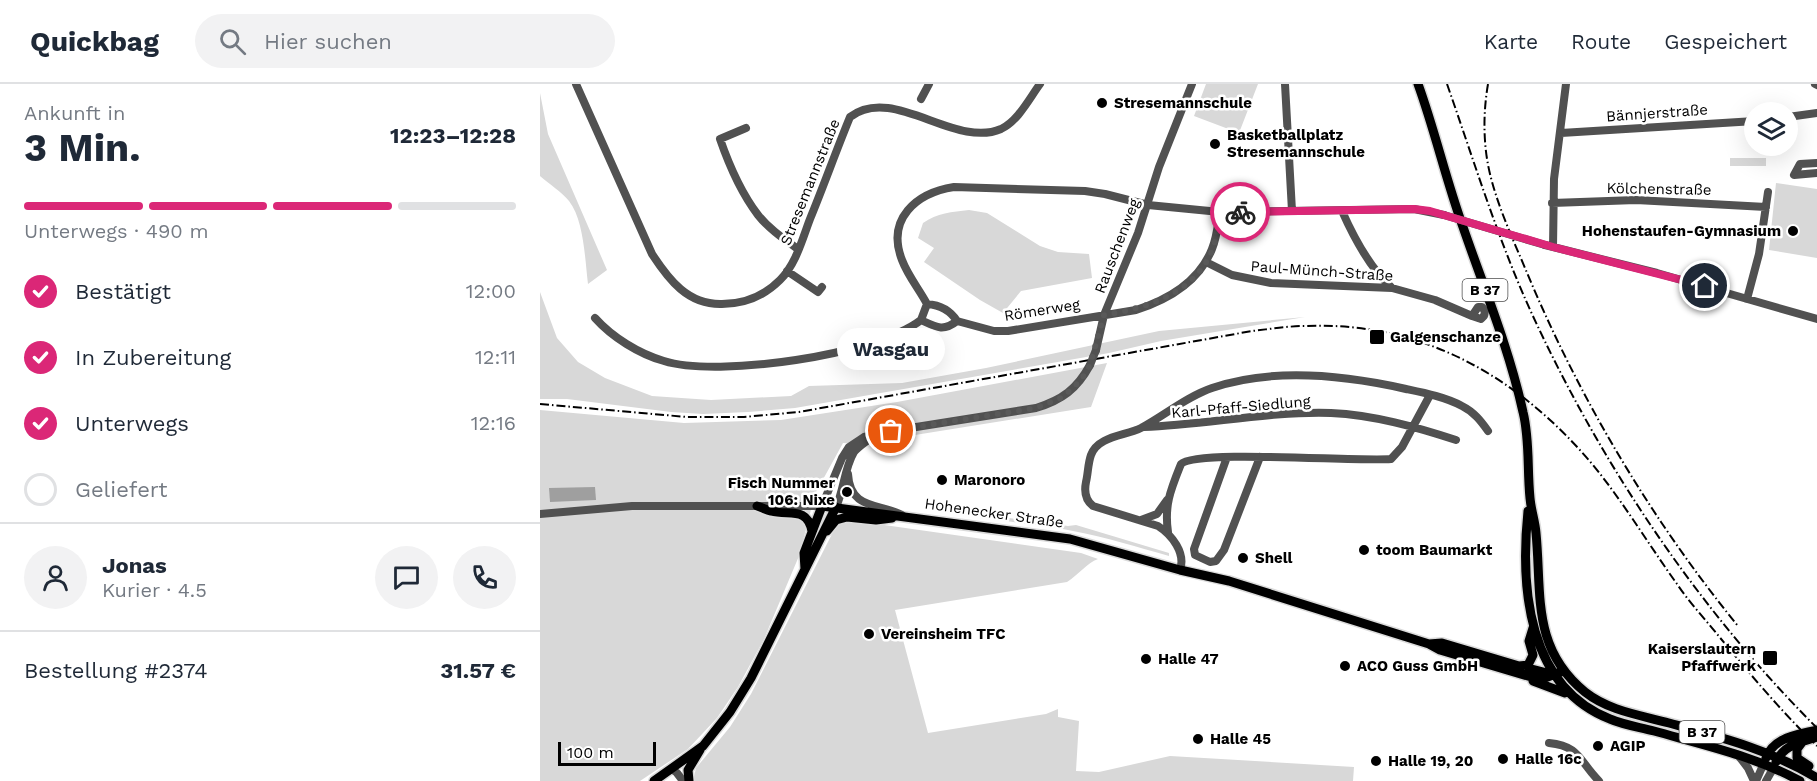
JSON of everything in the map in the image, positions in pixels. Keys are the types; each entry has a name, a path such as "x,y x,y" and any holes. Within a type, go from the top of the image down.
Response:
{"main road":[{"name":"B 37","path":"1418,84 1462,225 1517,385 1525,424 1530,499 1536,532 1537,585 1542,622 1563,671 1586,693 1617,709 1768,753 1817,778"},
{"name":"B 37","path":"1530,499 1527,587 1533,628 1541,651 1554,675 1570,695 1609,719 1737,754 1774,767 1800,781"},
{"path":"757,506 772,512 802,514 810,523 812,531"},
{"name":"Hohenecker Straße","path":"822,506 1070,539 1228,581 1429,644 1440,650 1517,670 1538,679 1554,675"},
{"path":"805,568 804,553 822,506"},
{"path":"689,781 688,770 742,694 836,507"},
{"path":"820,538 836,520 847,517 876,520 903,516"},
{"path":"1517,670 1528,665 1533,655 1529,641 1533,628"},
{"name":"Hohenecker Straße","path":"1517,670 1570,695"},
{"path":"1554,675 1563,671"},
{"path":"1554,675 1575,683"},
{"path":"1764,763 1771,748 1783,740 1817,730"},
{"path":"1774,767 1778,757 1789,747 1817,738"},
{"path":"1803,741 1797,749 1797,758 1817,771"},
{"path":"654,781 703,746"}],"street":[{"name":"Stresemannstraße","path":"576,84 652,254 665,275 688,296 718,304 738,303 765,292 787,272 845,129 862,100"},
{"path":"929,84 918,98 931,105"},
{"path":"956,120 981,132 999,130 1015,118 1040,84"},
{"name":"Rauschenweg","path":"822,506 842,458 849,447 857,441 891,431 1036,408 1049,404 1072,390 1090,365 1096,350 1104,315 1148,205 1159,167 1192,84"},
{"path":"1286,84 1292,211"},
{"path":"1549,246 1566,84"},
{"path":"1798,116 1817,113"},
{"name":"Bännjerstraße","path":"1561,133 1744,122"},
{"path":"747,128 720,139 726,156 758,214 782,238 798,249"},
{"path":"1817,163 1800,164 1794,175 1817,173"},
{"path":"927,304 906,269 898,248 897,236 904,216 923,196 943,189 966,187 1085,191 1148,205 1220,212 1414,209 1444,215 1817,319"},
{"path":"1747,299 1759,254 1768,192"},
{"name":"Kölchenstraße","path":"1552,203 1636,200 1766,207"},
{"path":"1342,211 1359,245 1383,280 1392,288"},
{"name":"Römerweg","path":"957,321 994,331 1008,331 1136,310 1155,304 1173,295 1196,275 1206,261 1216,237 1220,212"},
{"name":"Paul-Münch-Straße","path":"1206,261 1232,275 1271,283 1392,288 1435,300 1472,316"},
{"path":"787,272 818,292 822,288"},
{"path":"595,318 603,327 664,362 711,366 800,360 829,354 898,333 921,320 927,304"},
{"path":"921,320 938,328 949,328 957,321 951,312 936,305 927,304"},
{"name":"Karl-Pfaff-Siedlung","path":"1142,428 1172,407 1197,394 1231,383 1261,378 1304,376 1348,378 1386,384 1430,395 1473,412 1488,431"},
{"path":"1141,520 1157,513 1167,500 1181,464 1185,460 1227,457 1391,459 1398,453 1430,395"},
{"name":"Karl-Pfaff-Siedlung","path":"1168,532 1141,520 1088,503 1085,496 1091,455 1095,448 1107,440 1142,428 1269,416 1331,413 1414,426 1456,440"},
{"path":"836,507 848,467 859,447 874,436"},
{"path":"1227,457 1194,549 1195,555 1210,562 1216,561 1224,550 1260,457"},
{"path":"848,467 848,482 857,497 865,504 889,509 903,516"},
{"path":"1167,500 1168,532 1181,554 1183,562 1180,570"},
{"name":"Hohenecker Straße","path":"540,514 632,506 822,506"},
{"path":"1549,743 1571,748 1599,781"},
{"path":"1737,754 1749,768 1755,781"},
{"path":"1755,781 1764,763"},
{"path":"1766,781 1774,767"},
{"path":"672,770 673,781"},
{"path":"672,770 682,781"}],"shaded area":[{"path":"1206,84 1258,84 1239,133 1194,116"},
{"path":"540,93 548,134 607,270 588,284 583,241 574,209 563,194 540,176"},
{"path":"1730,158 1766,158 1766,166 1730,166"},
{"name":"Hohenstaufen-Gymnasium","path":"1776,183 1817,189 1817,258 1769,250"},
{"path":"969,210 987,213 1040,246 1058,252 1089,254 1092,278 1021,291 1003,313 924,262 934,248 918,238 923,223 939,215"},
{"path":"540,292 557,338 578,362 605,378 652,396 711,400 791,396 809,386 902,383 986,368 1159,331 1305,317 795,408 703,414 567,399 540,399"},
{"path":"1107,363 1091,407 890,439 870,445 843,443 815,494 799,556 764,639 738,687 717,718 688,749 640,781 540,781 540,410 684,423 781,420 897,402"},
{"path":"595,487 596,500 550,502 549,488"},
{"path":"972,509 980,514 1068,526 1076,525 1169,553 1169,556 1085,533 984,517 972,514"},
{"path":"856,521 1081,553 1098,559 1067,582 895,610 928,733 1046,714 1058,709 1058,717 1079,721 1076,771 1099,772 1170,756 1354,767 1353,781 693,781 696,768 730,727 751,694 833,532 839,524"}],"railway":[{"path":"1447,84 1508,258 1532,314 1589,426 1656,534 1693,585 1774,683 1817,728"},
{"path":"1488,84 1484,129 1490,174 1506,222 1546,316 1568,363 1618,454 1675,542 1738,626"},
{"path":"540,404 687,417 744,417 799,412 1252,331 1306,326 1349,327 1390,333 1429,345 1466,361 1501,381 1565,434 1604,479 1692,604 1765,692 1817,746"}],"way so far":[{"path":"891,431 1036,408 1063,397 1081,380 1090,365 1104,315 1136,310 1173,295 1201,270 1216,237 1220,212 1240,212"}],"place":[{"name":"Stresemannschule","path":"1102,103"},
{"name":"Basketballplatz Stresemannschule","path":"1215,144"},
{"name":"Hohenstaufen-Gymnasium","path":"1793,231"},
{"name":"Galgenschanze","path":"1377,337"},
{"name":"Wasgau","path":"891,431"},
{"name":"Maronoro","path":"942,480"},
{"name":"Fisch Nummer 106: Nixe","path":"847,492"},
{"name":"toom Baumarkt","path":"1364,550"},
{"name":"Shell","path":"1243,558"},
{"name":"Vereinsheim TFC","path":"869,634"},
{"name":"Kaiserslautern Pfaffwerk","path":"1770,658"},
{"name":"Halle 47","path":"1146,659"},
{"name":"ACO Guss GmbH","path":"1345,666"},
{"name":"Halle 45","path":"1198,739"},
{"name":"AGIP","path":"1598,746"},
{"name":"Halle 16c","path":"1503,759"},
{"name":"Halle 19, 20","path":"1376,761"}],"route":[{"path":"1240,212 1414,209 1430,211 1553,247 1705,286"}]}
